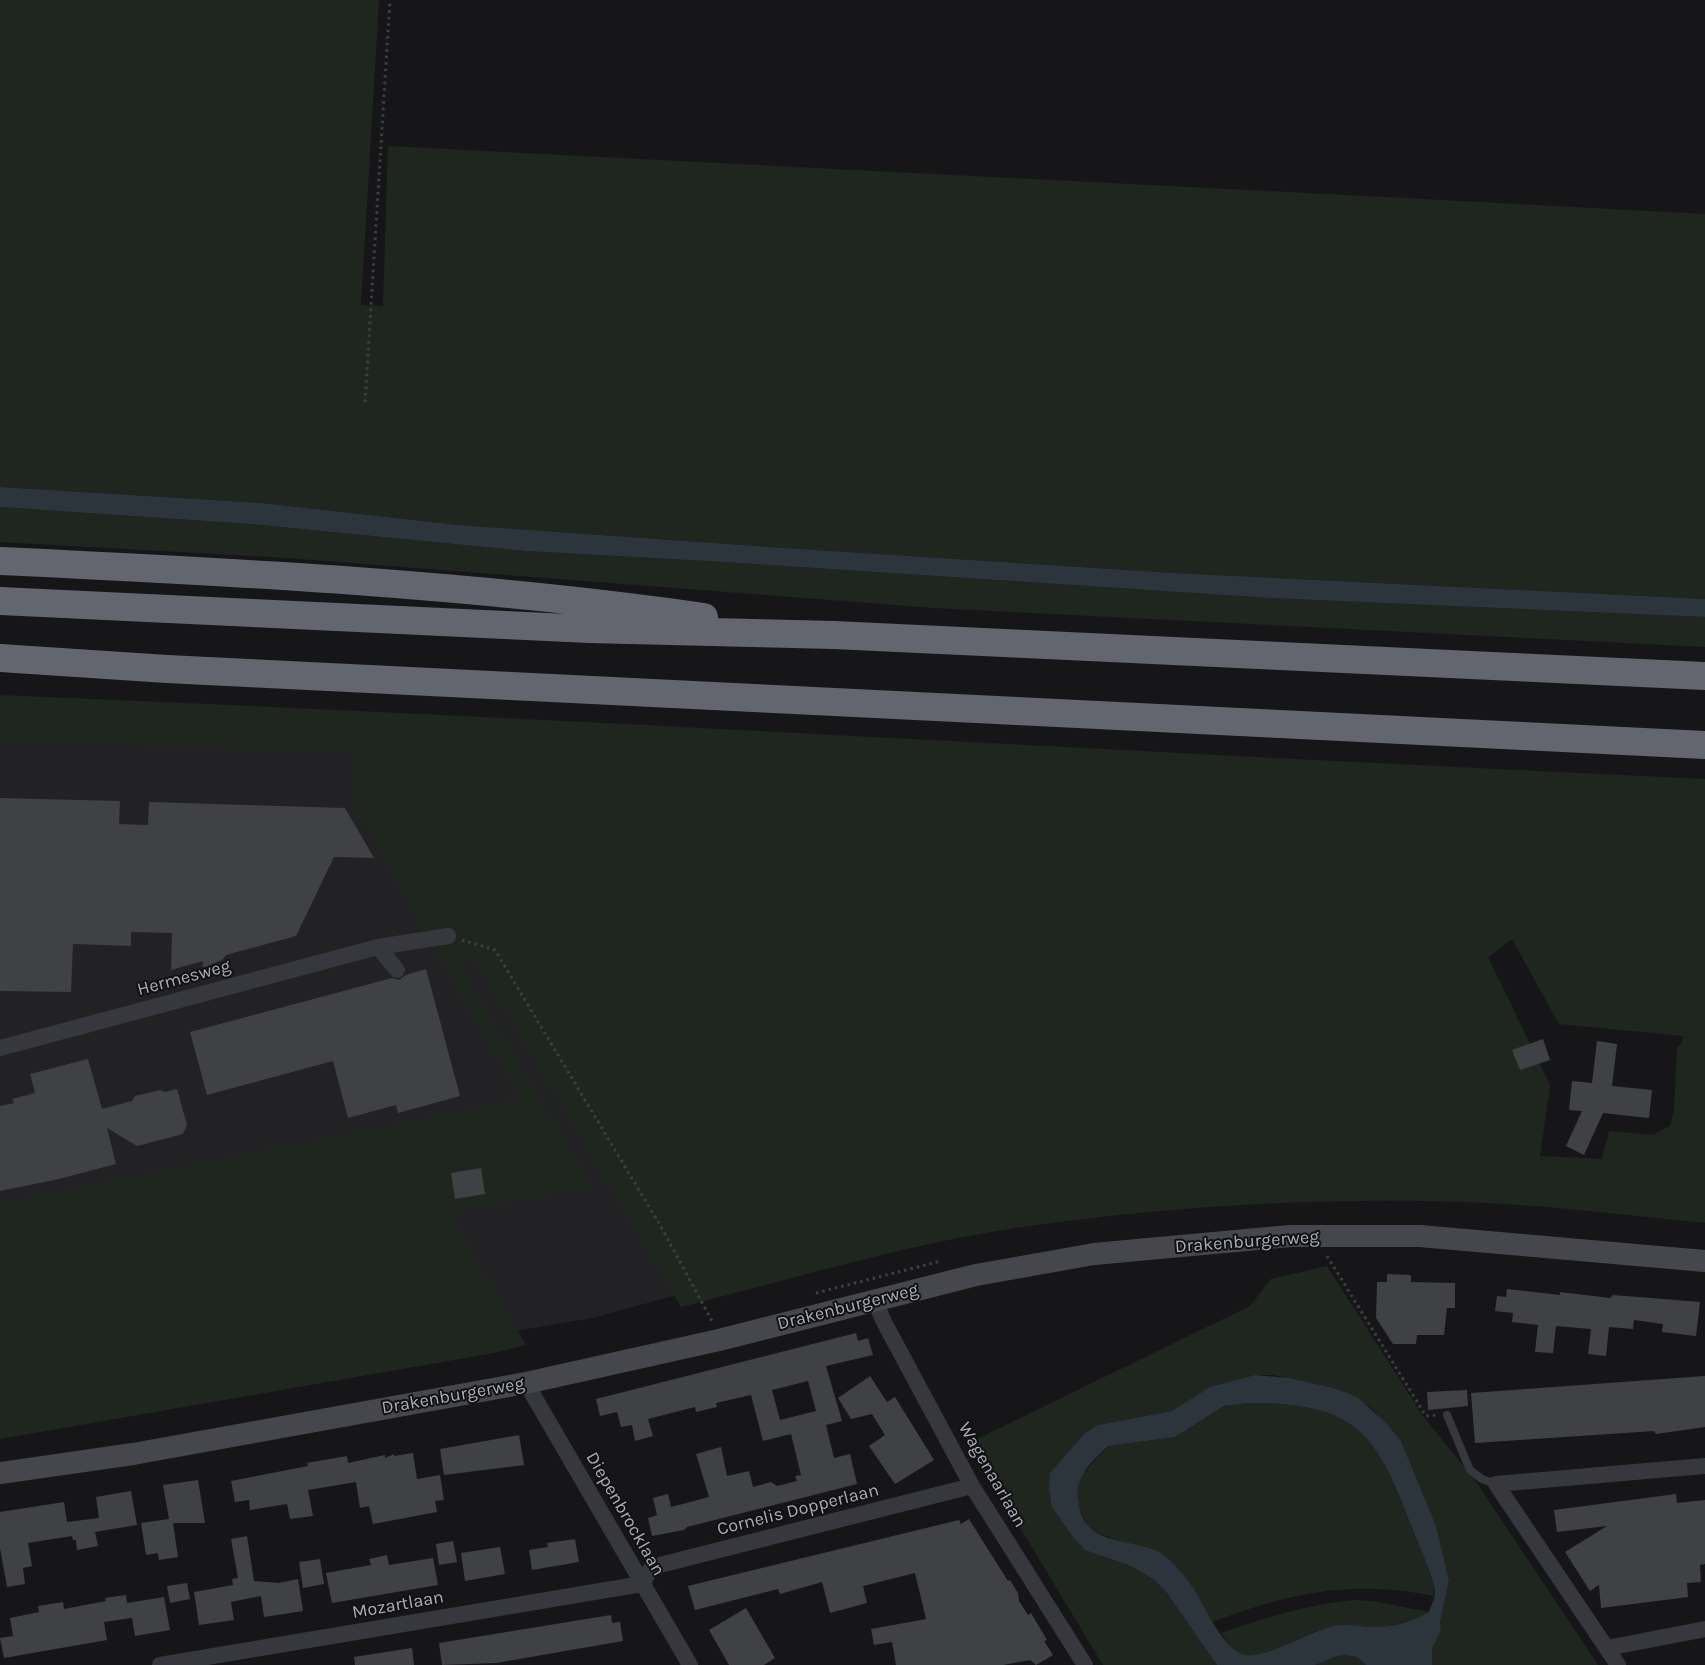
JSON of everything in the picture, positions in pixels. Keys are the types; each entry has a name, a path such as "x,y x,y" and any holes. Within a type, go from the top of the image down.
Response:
{"highway":[{"path":"0,560 379,582 590,601 834,635"},
{"path":"0,601 579,628 834,635 1705,676"},
{"path":"0,658 167,669 1705,745"},
{"path":"0,667 167,669"}],"main road":[{"name":"Drakenburgerweg","path":"0,1473 133,1454 526,1383 719,1340 874,1299 976,1275 1094,1254 1290,1236 1420,1236 1705,1261"}],"street":[{"name":"Hermesweg","path":"0,1048 378,947 448,936"},
{"path":"378,947 397,970"},
{"name":"Wagenaarlaan","path":"874,1299 884,1322 972,1486 1085,1665"},
{"name":"Diepenbrocklaan","path":"526,1383 690,1665"},
{"path":"1618,1665 1496,1484 1705,1466"},
{"name":"Cornelis Dopperlaan","path":"642,1584 652,1567 972,1486"},
{"name":"Mozartlaan","path":"160,1665 642,1584"},
{"path":"1607,1648 1705,1629"}],"lane":[{"path":"1447,1415 1470,1470 1482,1479 1496,1484"}],"path":[{"path":"365,402 390,0"},
{"path":"448,936 495,950 660,1225 712,1321 719,1340"},
{"path":"1314,1236 1426,1416 1447,1415"}],"shaded area":[{"path":"0,0 379,0 361,305 383,306 388,146 1705,214 1705,599 1173,573 785,548 458,525 262,503 0,487"},
{"path":"0,487 262,503 458,525 785,548 1173,573 1705,599 1705,617 1270,598 724,562 526,551 250,524 0,507"},
{"path":"0,507 250,524 526,551 724,562 1270,598 1705,617 1705,647 934,608 286,558 0,542"},
{"path":"0,695 427,714 1705,779 1705,1223 1556,1208 1467,1202 1297,1202 1184,1209 1071,1220 973,1235 848,1263 681,1307 474,958 458,962 593,1187 450,1213 526,1345 494,1353 0,1439 0,1203 521,1099 451,980 353,803 351,752 0,742","holes":["1512,939 1559,1024 1683,1036 1682,1044 1677,1048 1674,1111 1670,1126 1653,1135 1609,1131 1602,1159 1540,1156 1550,1085 1488,957"]},
{"path":"0,727 388,744 703,1288 592,1318 0,1418"},
{"path":"1327,1266 1423,1416 1474,1479 1598,1665 1432,1665 1432,1649 1441,1630 1440,1622 1449,1580 1436,1526 1401,1441 1369,1406 1334,1388 1273,1375 1255,1375 1211,1387 1172,1411 1098,1425 1085,1433 1050,1473 1106,1558 1131,1566 1155,1580 1167,1593 1217,1665 1103,1665 969,1443 1250,1306 1271,1279"},
{"path":"1255,1375 1289,1378 1334,1388 1357,1397 1386,1423 1401,1441 1436,1526 1449,1580 1440,1622 1441,1630 1432,1649 1432,1665 1366,1665 1357,1657 1346,1655 1337,1656 1315,1665 1217,1665 1167,1593 1155,1580 1131,1566 1085,1550 1073,1537 1052,1507 1049,1489 1050,1473 1085,1433 1098,1425 1172,1411 1210,1387","holes":["1247,1403 1285,1404 1315,1409 1339,1418 1359,1430 1374,1448 1388,1470 1401,1499 1430,1573 1435,1594 1429,1612 1404,1623 1383,1627 1334,1626 1264,1653 1245,1655 1230,1646 1223,1638 1193,1587 1167,1558 1147,1547 1108,1538 1097,1533 1088,1525 1081,1514 1078,1499 1079,1483 1096,1457 1108,1446 1175,1437 1224,1406"]},
{"path":"1247,1403 1285,1404 1315,1409 1339,1417 1358,1430 1374,1447 1400,1497 1427,1563 1433,1582 1434,1596 1375,1589 1321,1592 1268,1603 1212,1622 1196,1592 1142,1547 1124,1543 1094,1531 1086,1523 1078,1505 1077,1488 1079,1478 1108,1446 1175,1437 1224,1406"},
{"path":"1352,1600 1372,1601 1429,1612 1396,1625 1329,1627 1270,1651 1250,1656 1243,1655 1237,1651 1221,1633 1285,1613 1318,1605"},
{"path":"1337,1656 1357,1657 1366,1665 1315,1665"}],"building":[{"path":"0,798 120,801 119,824 148,825 149,802 345,808 374,858 334,857 296,936 226,955 222,960 203,968 203,961 171,970 172,933 131,932 131,946 73,944 71,992 0,991"},
{"path":"426,969 460,1096 398,1113 396,1105 348,1118 333,1061 207,1095 190,1032 392,978 399,980 406,975"},
{"path":"1543,1039 1550,1060 1520,1070 1512,1050"},
{"path":"1597,1041 1617,1044 1612,1086 1652,1090 1649,1118 1603,1113 1584,1155 1566,1146 1582,1111 1569,1110 1572,1081 1592,1083"},
{"path":"88,1059 102,1109 132,1101 135,1096 160,1090 165,1092 177,1089 187,1125 183,1134 137,1146 107,1128 116,1164 59,1179 0,1191 0,1106 14,1103 12,1099 35,1093 30,1074"},
{"path":"481,1168 485,1194 455,1199 451,1173"},
{"path":"1387,1274 1411,1275 1411,1282 1455,1283 1455,1308 1447,1308 1444,1335 1417,1335 1416,1344 1393,1344 1376,1318 1377,1282 1387,1282"},
{"path":"1507,1289 1560,1295 1560,1292 1610,1298 1613,1295 1700,1302 1696,1336 1662,1332 1663,1324 1634,1320 1633,1329 1609,1327 1606,1356 1588,1354 1591,1329 1556,1326 1553,1353 1535,1352 1538,1325 1512,1322 1513,1313 1495,1311 1497,1296 1506,1297"},
{"path":"856,1333 858,1341 868,1338 873,1355 826,1366 842,1421 826,1425 834,1458 850,1454 857,1484 687,1527 684,1530 652,1536 648,1518 657,1515 653,1498 668,1494 671,1507 709,1497 696,1454 721,1447 727,1476 749,1471 753,1487 771,1482 777,1486 797,1481 795,1476 801,1475 791,1434 763,1441 751,1395 716,1403 717,1407 696,1412 695,1407 648,1419 653,1436 635,1441 632,1425 621,1427 617,1412 600,1416 596,1399","holes":["808,1381 816,1411 780,1420 772,1390"]},
{"path":"870,1376 887,1402 895,1397 934,1460 895,1484 869,1446 885,1435 872,1414 851,1419 838,1398"},
{"path":"1705,1376 1705,1427 1656,1434 1654,1431 1475,1443 1471,1393"},
{"path":"1467,1390 1468,1406 1428,1410 1427,1392"},
{"path":"519,1435 524,1465 444,1475 440,1449"},
{"path":"413,1453 417,1479 440,1475 444,1500 435,1501 437,1512 373,1524 369,1506 360,1508 356,1482 308,1490 313,1516 290,1519 287,1504 250,1510 249,1500 235,1502 231,1481 308,1466 307,1463 347,1456 348,1463 385,1455 385,1458 394,1454 394,1456"},
{"path":"198,1480 205,1523 173,1523 178,1557 159,1560 158,1553 146,1555 141,1523 169,1519 163,1485"},
{"path":"131,1491 137,1525 95,1532 98,1546 77,1550 76,1540 73,1540 72,1536 28,1543 32,1566 23,1568 25,1584 7,1587 0,1548 0,1512 64,1502 67,1522 99,1518 96,1497"},
{"path":"1676,1494 1677,1503 1705,1500 1705,1564 1700,1565 1701,1582 1687,1583 1688,1597 1601,1608 1599,1585 1590,1591 1565,1552 1607,1526 1557,1532 1554,1510"},
{"path":"969,1519 1008,1581 1010,1580 1018,1593 1019,1601 1028,1615 1031,1613 1047,1640 1044,1641 1053,1655 1036,1665 1030,1660 1003,1665 896,1665 892,1642 874,1645 871,1629 926,1619 915,1573 863,1586 867,1603 830,1613 822,1582 780,1594 778,1589 695,1610 688,1586 959,1520 961,1524"},
{"path":"247,1536 254,1581 279,1583 298,1579 303,1611 264,1617 261,1596 231,1602 234,1620 199,1625 194,1592 233,1585 232,1579 238,1578 231,1539"},
{"path":"575,1539 579,1562 532,1570 529,1550 548,1547 547,1543"},
{"path":"453,1541 457,1562 439,1565 436,1544"},
{"path":"500,1547 505,1574 465,1581 461,1553"},
{"path":"387,1555 389,1565 433,1558 438,1585 332,1603 326,1573 371,1565 369,1559"},
{"path":"320,1559 324,1584 303,1588 299,1562"},
{"path":"187,1583 190,1599 170,1603 167,1586"},
{"path":"126,1595 127,1603 164,1597 170,1630 135,1636 132,1618 104,1622 107,1640 4,1658 0,1638 13,1636 10,1618 39,1612 38,1606 63,1602 64,1609 106,1601 105,1598"},
{"path":"746,1608 775,1658 764,1665 729,1665 709,1630"},
{"path":"611,1615 612,1623 620,1622 623,1641 496,1663 442,1665 439,1643"},
{"path":"412,1648 414,1665 355,1665 354,1657"}]}
